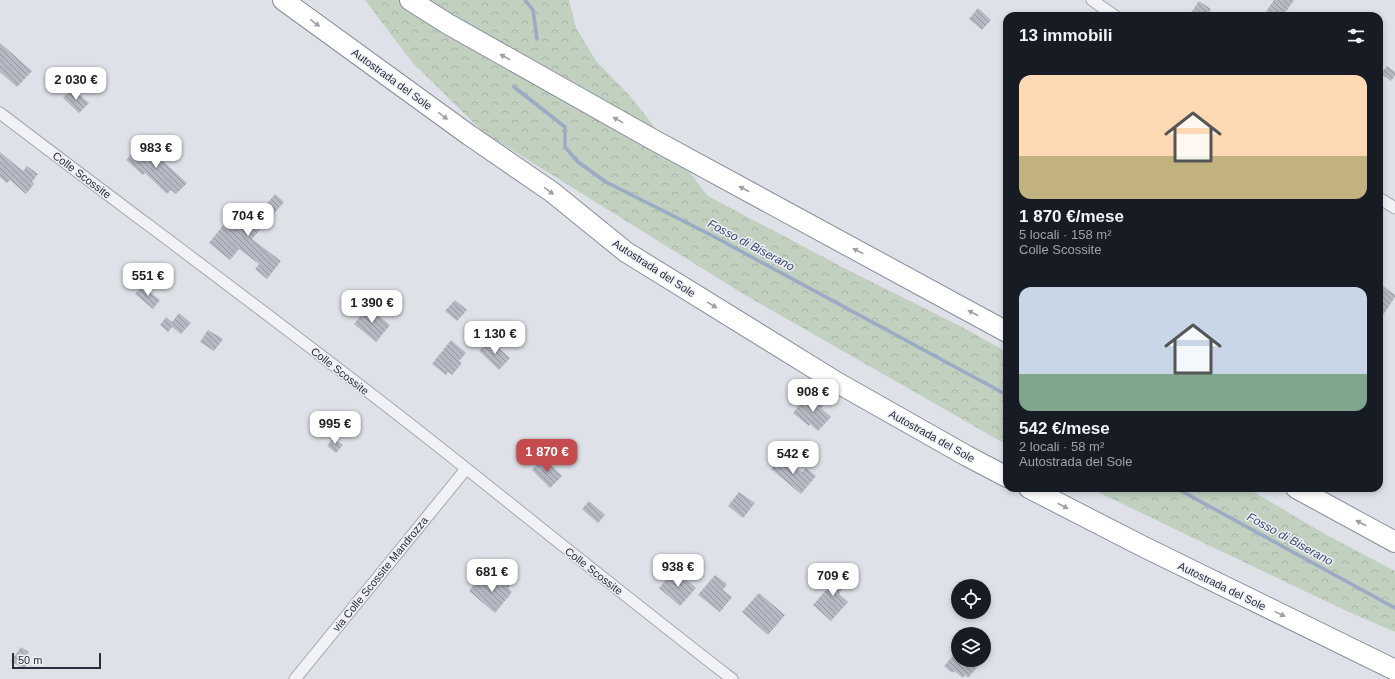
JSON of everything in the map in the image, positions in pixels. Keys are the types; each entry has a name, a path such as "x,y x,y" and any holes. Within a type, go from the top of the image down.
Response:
{"highway":[{"name":"Autostrada del Sole","path":"283,0 463,130 552,192 626,252 838,383 1003,475"},
{"path":"410,0 448,24 652,139 1003,330"},
{"name":"Autostrada del Sole","path":"1037,492 1142,546 1395,670"},
{"path":"1303,492 1395,542"}],"street":[{"path":"1092,0 1109,12"},
{"name":"Colle Scossite","path":"0,113 270,317 466,469 732,679"},
{"path":"1383,200 1395,208"},
{"name":"via Colle Scossite Mandrozza","path":"295,679 466,469"}],"green space":[{"path":"365,0 569,0 576,28 596,61 631,97 708,196 842,267 964,328 1003,350 1003,443 745,295 483,132 412,62"},
{"path":"1097,492 1254,492 1323,533 1395,571 1395,632 1340,608"}],"building":[{"path":"1274,0 1294,0 1286,12 1266,12"},
{"path":"1199,1 1211,9 1209,12 1192,12"},
{"path":"978,8 991,20 982,30 969,19"},
{"path":"0,43 32,71 17,87 0,72"},
{"path":"1387,66 1395,72 1395,75 1391,81 1383,75 1383,71"},
{"path":"72,88 89,103 79,113 63,98"},
{"path":"142,142 187,183 176,194 171,190 167,194 145,173 143,175 126,160"},
{"path":"0,152 23,171 27,166 38,174 32,182 34,184 26,194 10,180 7,183 0,177"},
{"path":"275,194 284,202 252,239 281,261 267,279 255,269 259,264 239,249 230,260 209,243 237,208 252,221"},
{"path":"142,286 160,300 153,309 135,294"},
{"path":"1383,286 1395,295 1383,315"},
{"path":"455,300 467,310 457,321 445,311"},
{"path":"368,307 390,325 376,342 354,324"},
{"path":"179,313 191,323 181,334 172,327 168,332 160,325 166,317 172,322"},
{"path":"208,330 223,339 214,351 200,342"},
{"path":"451,340 466,353 459,361 462,363 452,375 448,372 446,375 432,364"},
{"path":"490,340 510,358 499,370 479,351"},
{"path":"818,396 826,403 821,408 831,417 818,431 810,424 809,426 793,413 805,398 811,404"},
{"path":"333,438 343,445 336,453 327,446"},
{"path":"782,456 802,472 806,468 816,476 801,494 771,469"},
{"path":"544,458 562,476 550,488 532,470"},
{"path":"739,492 755,503 743,518 728,506"},
{"path":"589,501 605,515 598,523 582,509"},
{"path":"833,569 848,578 839,594 848,602 831,621 813,605 834,581 828,577"},
{"path":"675,570 696,588 680,606 659,588"},
{"path":"501,575 512,583 508,588 512,592 495,613 469,591 479,578 491,587"},
{"path":"715,575 727,584 723,590 732,597 720,612 698,595"},
{"path":"759,593 785,615 768,635 742,612"},
{"path":"21,647 29,652 27,655 31,658 24,669 11,661"},
{"path":"951,658 951,667 977,667 968,678 965,675 963,678 954,671 952,673 944,666"}],"waterway":[{"name":"Fosso di Biserano","path":"525,0 533,10 537,39"},
{"name":"Fosso di Biserano","path":"514,87 565,127 565,147 578,162 606,182 711,235 1003,393"},
{"name":"Fosso di Biserano","path":"1183,492 1395,608"}]}
